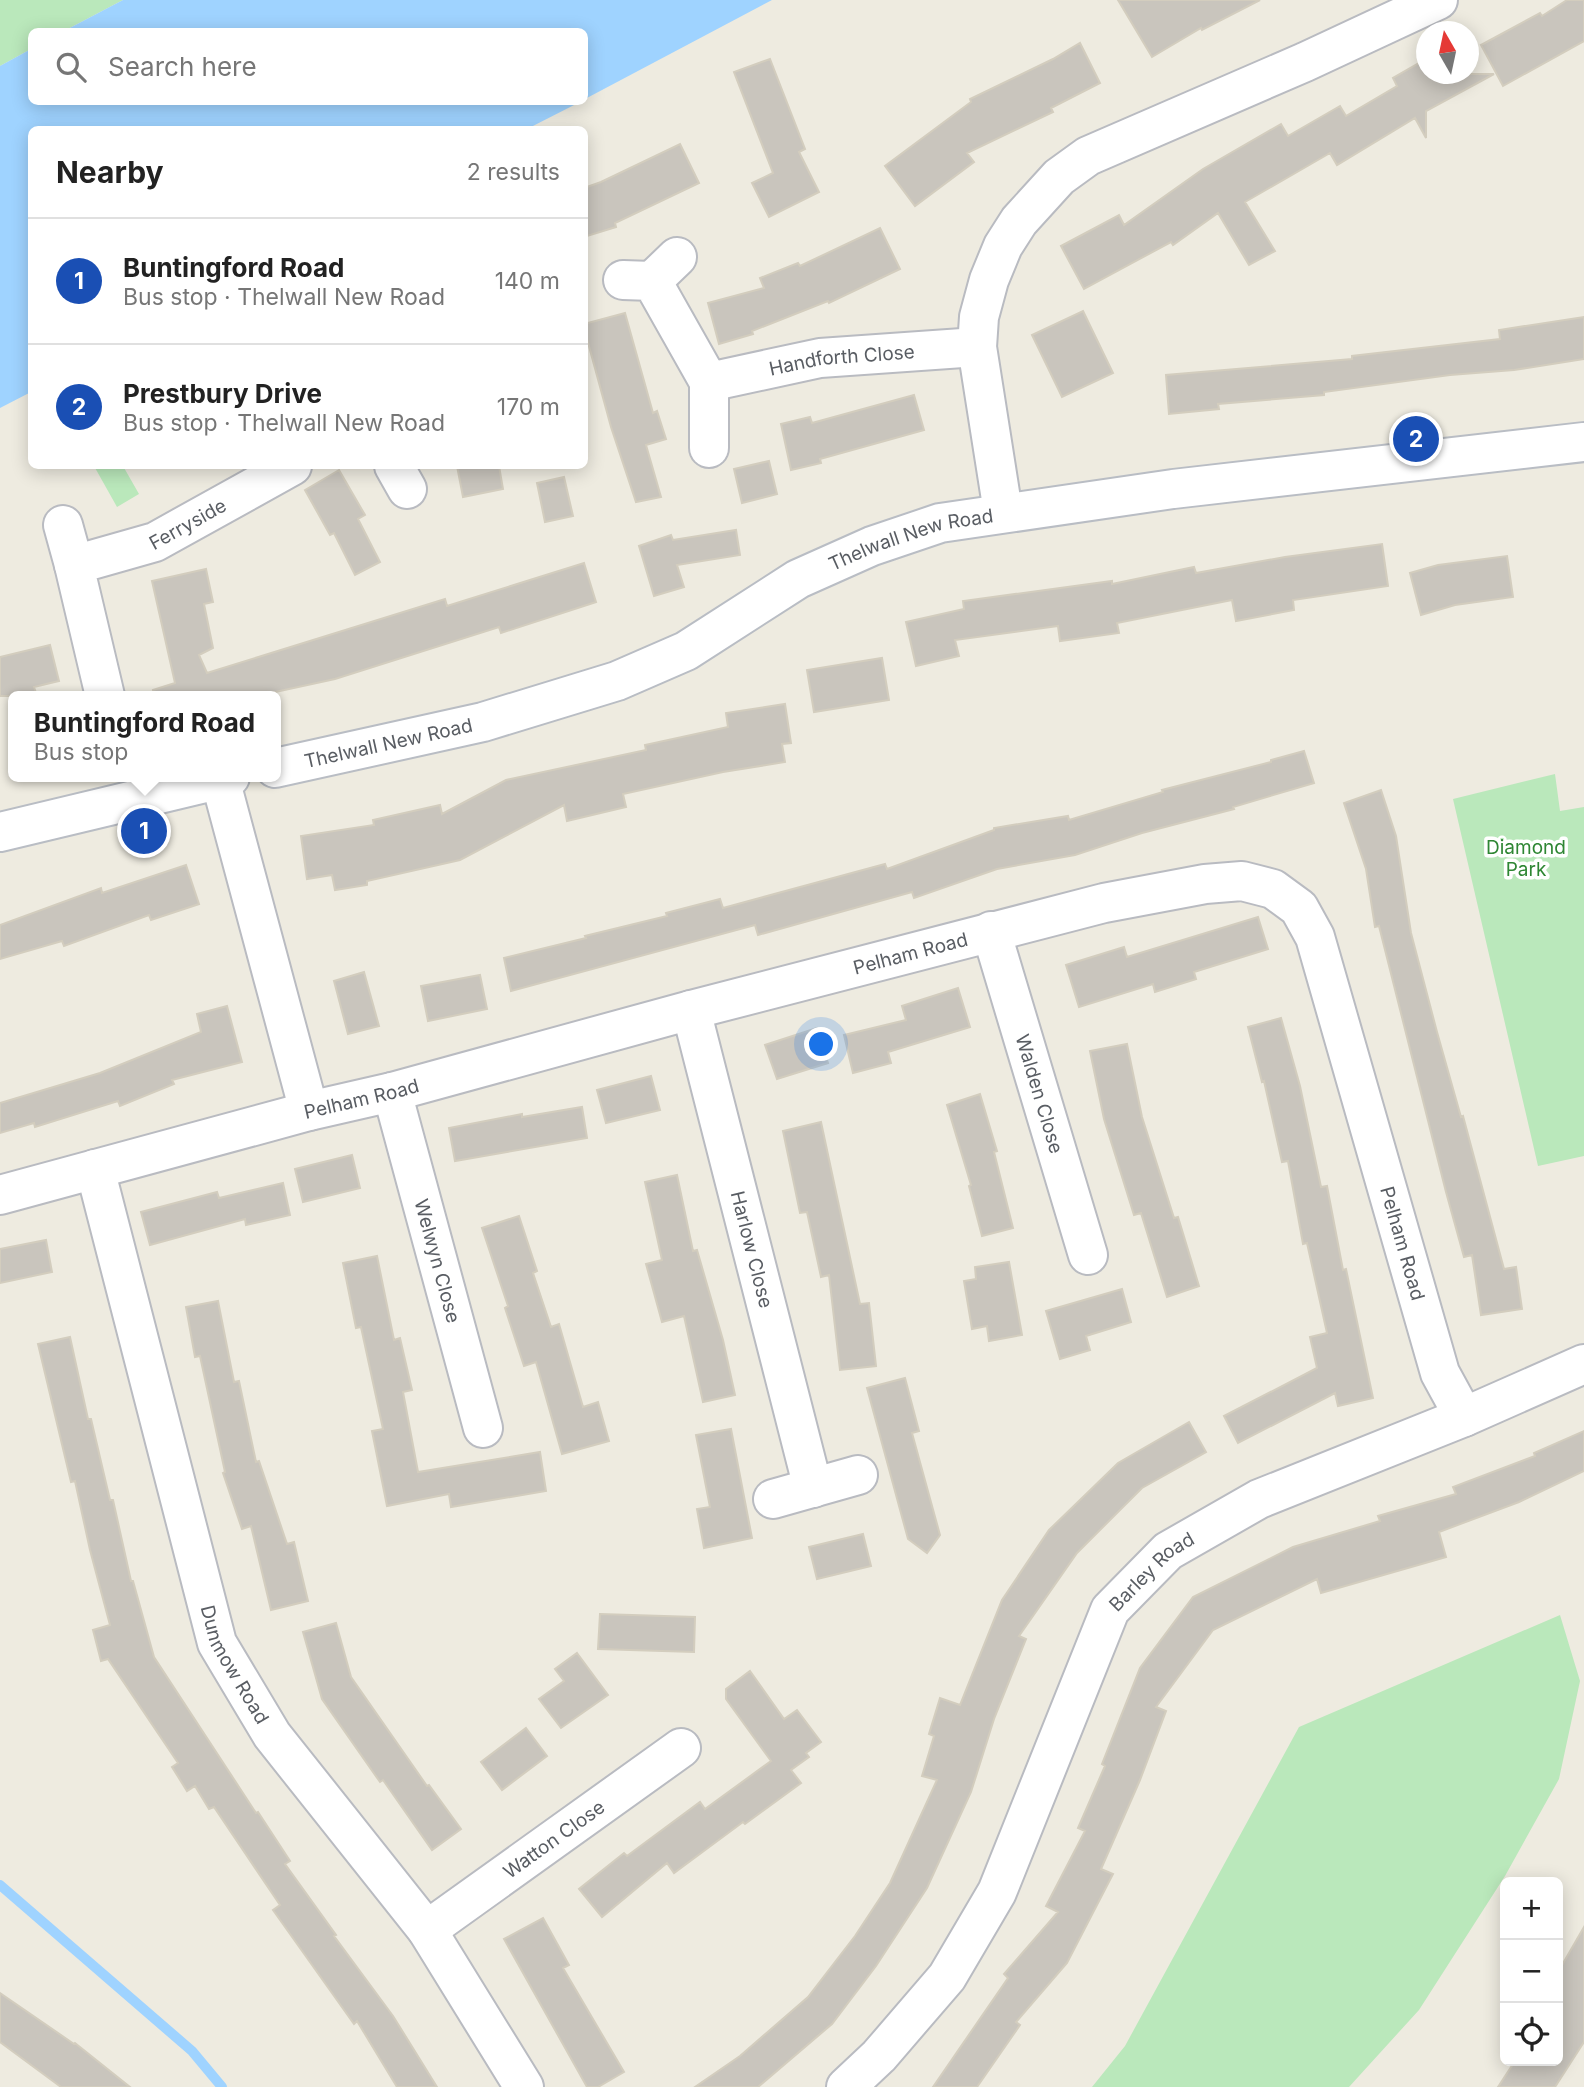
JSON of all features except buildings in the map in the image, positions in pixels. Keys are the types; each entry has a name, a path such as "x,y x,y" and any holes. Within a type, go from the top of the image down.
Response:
{"street":[{"path":"1003,512 978,347 982,304 989,280 1003,246 1019,221 1059,177 1088,156 1305,62 1438,0"},
{"path":"651,273 709,382 709,448"},
{"name":"Handforth Close","path":"709,382 820,358 978,347"},
{"name":"Thelwall New Road","path":"281,767 483,722 617,681 686,651 798,579 872,546 940,523 1173,489 1584,442"},
{"name":"Ferryside","path":"74,565 155,542 287,469"},
{"path":"63,525 104,691"},
{"path":"0,832 127,788 186,782"},
{"path":"226,782 309,1111"},
{"name":"Pelham Road","path":"0,1195 991,931 1104,903 1205,884 1242,881 1273,889 1298,908 1315,937 1440,1373 1464,1417"},
{"name":"Walden Close","path":"991,931 1088,1255"},
{"name":"Harlow Close","path":"691,1010 813,1488"},
{"name":"Welwyn Close","path":"392,1092 483,1429"},
{"name":"Dunmow Road","path":"95,1169 217,1643 272,1735 427,1930 524,2087"},
{"name":"Barley Road","path":"846,2087 879,2056 947,1977 997,1892 1110,1611 1168,1551 1259,1499 1464,1417 1584,1364"},
{"path":"773,1499 859,1475"},
{"name":"Watton Close","path":"427,1930 681,1748"}],"green space":[{"path":"0,0 123,0 70,28 28,28 28,51 0,66"},
{"path":"96,469 125,469 139,494 117,507"},
{"name":"Diamond Park","path":"1555,774 1560,811 1584,807 1584,1156 1538,1166 1453,799"},
{"path":"1560,1615 1580,1681 1559,1779 1505,1876 1500,1877 1500,1884 1419,2010 1349,2087 1092,2087 1125,2046 1299,1727"}],"water":[{"path":"123,0 772,0 588,97 588,28 70,28"},
{"path":"28,51 28,105 574,105 533,126 28,126 28,394 0,408 0,66"}],"waterway":[{"path":"0,1885 192,2051 222,2087"}],"place":[{"name":"Prestbury Drive","path":"1416,439"},
{"name":"Buntingford Road","path":"144,831"}]}
